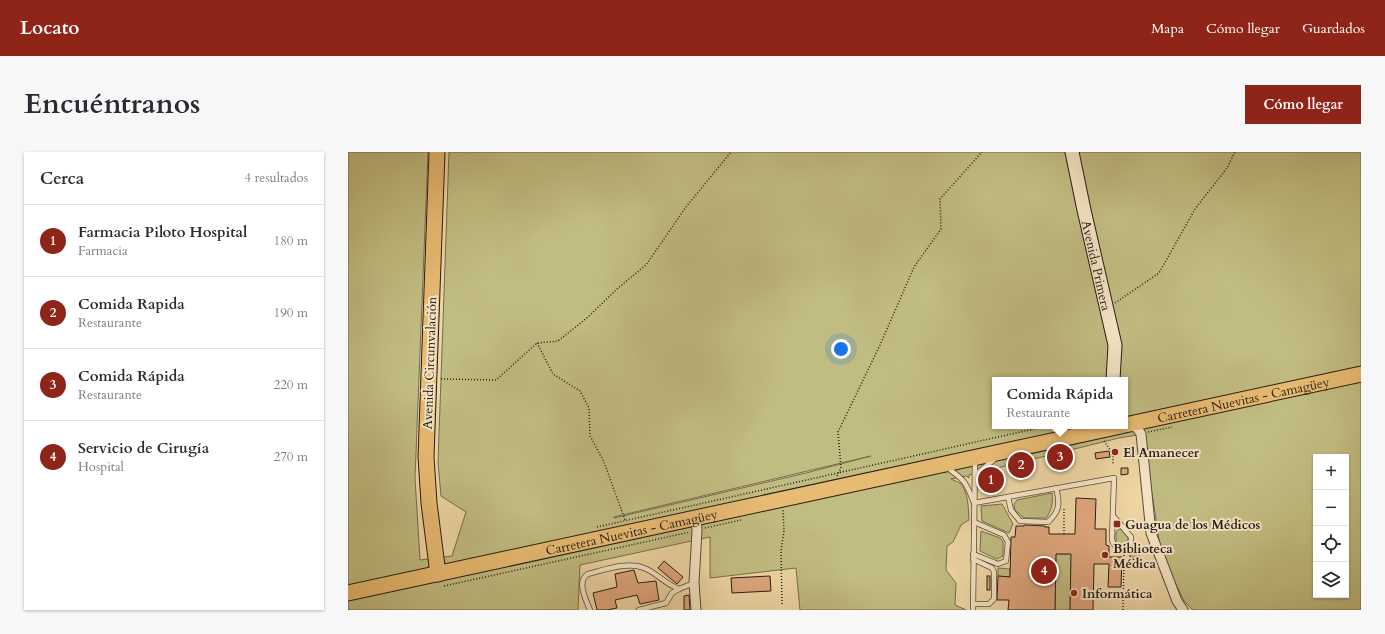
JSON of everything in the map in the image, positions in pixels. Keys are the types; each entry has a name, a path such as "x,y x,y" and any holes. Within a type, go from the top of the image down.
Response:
{"highway":[{"name":"Avenida Circunvalación","path":"437,152 426,465 428,503 438,574"},
{"name":"Carretera Nuevitas - Camagüey","path":"1128,424 1361,374"},
{"name":"Carretera Nuevitas - Camagüey","path":"348,593 781,500 942,464 976,454 1000,456 1093,429"}],"main road":[{"name":"Avenida Primera","path":"1072,152 1115,345 1113,377"}],"street":[{"path":"1128,426 1137,428 1141,434 1151,533 1176,601 1184,610"},
{"path":"696,518 697,530 694,583 696,610"}],"lane":[{"path":"1024,453 1076,440 1093,429"},
{"path":"972,610 976,454"},
{"name":"Carretera Nuevitas - Camagüey","path":"916,470 932,462 976,454"},
{"path":"975,475 1000,456"},
{"path":"942,464 959,476 967,485 974,503"},
{"path":"974,503 1114,478 1113,544 1117,548 1124,549 1131,543 1131,537 1114,517"},
{"path":"1008,497 1011,510 1020,522 1048,522 1055,516 1058,509 1056,488"},
{"path":"973,554 998,564 1006,561 1008,542 1004,535 974,522"},
{"path":"973,559 992,568 994,572 994,600 989,604 973,604"},
{"path":"590,610 583,591 583,579 585,575 611,568 626,566 643,567 660,577 669,585 679,589"},
{"path":"639,610 666,603 672,593 694,583"}],"path":[{"path":"429,379 496,380 537,344 558,341 588,318 618,288 646,265 686,207 730,152"},
{"path":"832,488 841,468 838,432 880,344 914,267 941,229 940,199 982,152"},
{"path":"1107,309 1158,273 1195,209 1227,168 1235,152"},
{"path":"537,344 553,374 580,391 589,408 590,436 604,462 629,532"},
{"path":"1093,429 1113,454 1113,465"},
{"path":"1064,487 1064,534"},
{"path":"781,500 784,511 784,531 781,551 782,604"},
{"path":"1123,610 1124,549"}],"shaded area":[{"path":"348,152 428,152 415,478 420,560 452,556 466,512 441,496 438,463 449,152 1361,152 1361,610 1193,610 1184,601 1161,553 1143,434 1119,438 969,475 969,478 966,476 951,479 960,483 965,491 968,501 969,520 961,525 953,542 947,546 946,570 956,583 955,605 966,610 800,610 796,568 710,578 710,537 580,565 578,610 348,610","holes":["871,456 806,473 614,518"]},
{"path":"1052,493 1052,506 1046,518 1024,518 1015,510 1014,504 1017,500"},
{"path":"1002,504 1013,524 1009,533 982,521 981,506"},
{"path":"1119,529 1123,530 1128,538 1125,545 1120,545 1116,542 1116,532"},
{"path":"981,531 1000,538 1003,542 1003,556 997,559 980,551"},
{"path":"1056,546 1059,546 1059,554 1068,554 1069,546 1072,546 1070,610 1055,610"},
{"path":"998,568 1010,569 1010,577 998,576"}],"building":[{"path":"1109,451 1110,457 1096,459 1095,453"},
{"path":"1121,468 1128,468 1128,474 1121,475"},
{"path":"980,480 999,480 999,489 980,489"},
{"path":"1076,498 1096,499 1095,529 1106,529 1106,545 1109,546 1109,557 1122,557 1121,587 1108,587 1109,564 1094,564 1093,610 1070,610 1071,554 1056,554 1055,610 1008,610 1009,600 997,600 998,576 1010,577 1011,537 1015,537 1016,526 1045,526 1049,527 1049,534 1075,534"},
{"path":"1130,552 1139,552 1139,560 1130,559"},
{"path":"664,561 683,577 677,584 658,568"},
{"path":"634,570 638,583 656,581 659,600 640,604 637,595 615,600 617,608 597,610 593,593 617,587 615,574"},
{"path":"770,576 771,591 732,593 731,578"},
{"path":"987,576 990,576 990,590 987,590"},
{"path":"689,595 690,610 684,610 684,596"}],"place":[{"name":"El Amanecer","path":"1115,452"},
{"name":"Comida Rápida","path":"1060,457"},
{"name":"Comida Rapida","path":"1021,465"},
{"name":"Farmacia Piloto Hospital","path":"991,480"},
{"name":"Guagua de los Médicos","path":"1117,524"},
{"name":"Biblioteca Médica","path":"1105,555"},
{"name":"Servicio de Cirugía","path":"1044,571"},
{"name":"Informática","path":"1074,593"}]}
